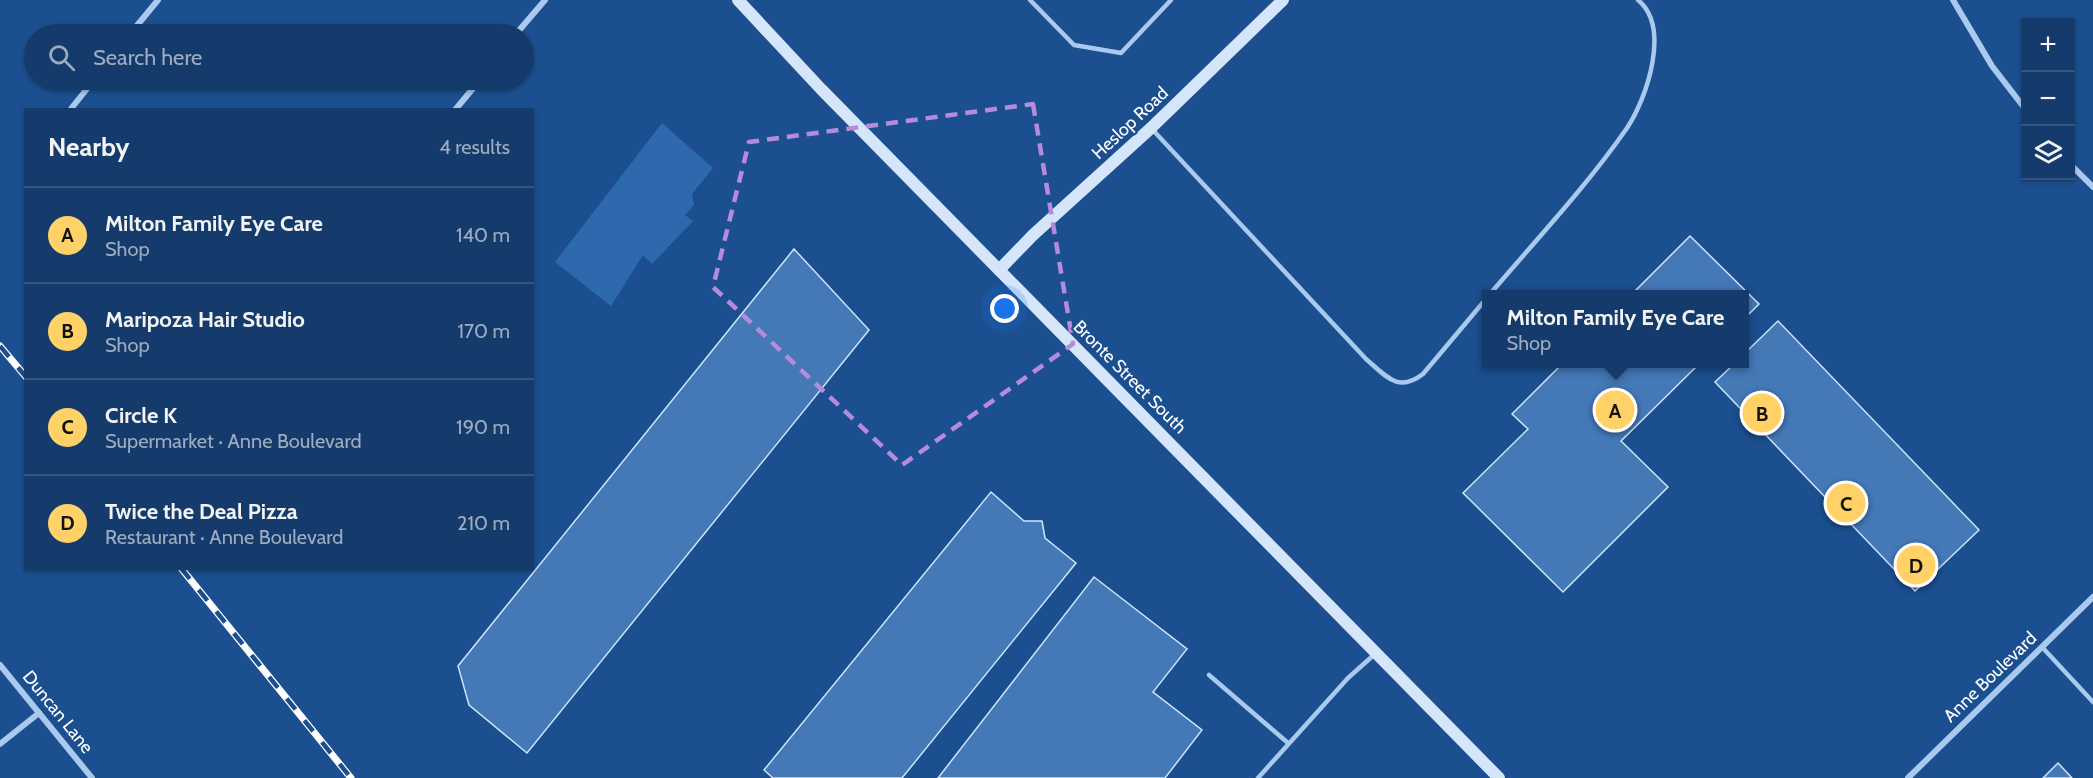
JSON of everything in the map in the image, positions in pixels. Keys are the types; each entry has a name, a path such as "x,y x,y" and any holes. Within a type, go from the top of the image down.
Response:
{"main road":[{"name":"Bronte Street South","path":"738,0 821,90 1499,778"},
{"name":"Heslop Road","path":"999,270 1033,235 1151,129 1283,0"}],"street":[{"path":"138,24 158,0"},
{"path":"524,24 544,0"},
{"path":"1953,0 1992,66 2021,105"},
{"path":"72,108 86,90"},
{"path":"457,108 472,90"},
{"path":"2075,169 2093,187"},
{"name":"Anne Boulevard","path":"1908,778 2093,597"},
{"name":"Duncan Lane","path":"0,665 92,778"},
{"path":"0,744 39,713"}],"lane":[{"path":"1030,0 1074,45 1121,53 1171,0"},
{"path":"1493,290 1628,126 1654,62 1654,32 1644,5 1638,0"},
{"path":"1151,129 1366,359 1394,381 1403,385 1412,383 1423,374 1482,304"},
{"path":"2042,647 2093,702"},
{"path":"1258,778 1288,743 1376,653"},
{"path":"1209,675 1288,743"}],"highlighted area":[{"path":"1033,104 1073,344 902,465 713,287 749,142"}],"shaded area":[{"path":"662,123 713,168 692,194 694,205 685,215 693,221 652,264 643,255 611,306 555,262"}],"building":[{"path":"1690,236 1745,290 1636,290"},
{"path":"794,249 869,330 527,753 469,705 458,666"},
{"path":"1749,294 1759,304 1749,314"},
{"path":"1778,321 1979,530 1915,591 1715,382 1730,368 1749,368 1749,349"},
{"path":"1558,368 1695,368 1621,441 1668,487 1563,592 1463,493 1528,429 1512,414"},
{"path":"991,492 1024,521 1042,521 1045,538 1076,563 902,778 773,778 764,770"},
{"path":"1094,577 1187,649 1153,692 1202,730 1165,778 938,778"},
{"path":"2058,763 2072,778 2043,778"}],"railway":[{"path":"0,346 24,375"},
{"path":"183,570 351,778"}],"place":[{"name":"Milton Family Eye Care","path":"1615,410"},
{"name":"Maripoza Hair Studio","path":"1762,413"},
{"name":"Circle K","path":"1846,503"},
{"name":"Twice the Deal Pizza","path":"1916,565"}]}
